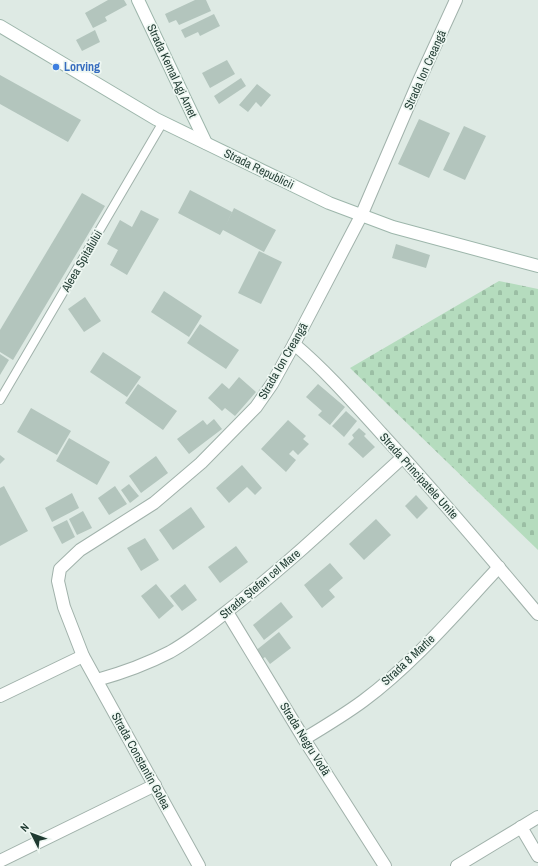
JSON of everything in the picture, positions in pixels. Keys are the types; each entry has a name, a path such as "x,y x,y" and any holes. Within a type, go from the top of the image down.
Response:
{"street":[{"name":"Strada Kemal Agi Amet","path":"138,0 206,143"},
{"name":"Strada Ion Creangă","path":"83,656 64,607 58,581 60,569 80,550 154,503 201,463 256,407 272,384 294,344 361,216 418,83 456,0"},
{"name":"Strada Republicii","path":"0,26 163,122 329,203 361,216 401,229 538,266"},
{"name":"Strada Principatele Unite","path":"294,344 326,373 403,457 538,614"},
{"name":"Strada Ștefan cel Mare","path":"97,680 125,672 153,660 172,651 202,631 273,575 403,457"},
{"name":"Strada 8 Martie","path":"304,740 363,700 406,664 499,567"},
{"name":"Strada Negru Vodă","path":"227,612 304,740 385,866"},
{"name":"Strada Constantin Golea","path":"83,656 199,866"},
{"path":"0,696 83,656"},
{"path":"0,861 155,785"},
{"path":"457,866 538,817"},
{"path":"521,827 538,856"}],"lane":[{"name":"Aleea Spitalului","path":"0,400 163,122"}],"green space":[{"path":"499,281 538,289 538,550 350,368"}],"building":[{"path":"108,0 124,0 127,5 105,17 107,21 93,28 85,13"},
{"path":"195,0 206,0 211,11 179,25 176,20 169,23 165,14"},
{"path":"214,14 220,26 200,36 198,32 185,38 181,30"},
{"path":"95,30 100,42 82,51 76,40"},
{"path":"227,60 235,74 210,88 202,73"},
{"path":"0,75 81,120 68,142 0,104"},
{"path":"241,78 246,86 219,104 214,96"},
{"path":"257,84 271,95 261,107 256,102 248,112 239,105"},
{"path":"419,119 450,133 429,178 398,164"},
{"path":"464,126 486,136 465,180 443,170"},
{"path":"190,190 232,212 225,227 234,208 276,230 264,252 223,230 220,235 178,213"},
{"path":"82,193 105,206 13,360 0,352 0,330"},
{"path":"141,210 159,219 127,275 110,265 118,250 107,244 120,220 132,227"},
{"path":"396,244 430,255 426,268 392,258"},
{"path":"259,251 282,262 261,304 238,293"},
{"path":"164,291 202,316 189,337 151,312"},
{"path":"85,297 101,321 84,332 68,309"},
{"path":"200,324 239,350 226,369 187,343"},
{"path":"103,352 141,377 127,397 90,372"},
{"path":"0,354 9,360 0,375"},
{"path":"239,377 256,392 235,416 225,408 222,411 208,398 222,383 229,389"},
{"path":"138,384 177,411 163,430 125,403"},
{"path":"318,384 345,407 330,425 318,415 322,411 306,397"},
{"path":"31,408 71,431 57,455 17,432"},
{"path":"346,411 357,421 344,437 332,426"},
{"path":"214,419 222,429 189,454 177,439 203,420 207,425"},
{"path":"288,420 306,436 303,439 309,444 298,455 293,450 289,454 296,460 286,472 261,449"},
{"path":"359,428 366,434 364,436 375,447 363,458 348,444 354,438 352,435"},
{"path":"69,438 110,462 97,485 56,461"},
{"path":"0,455 5,459 0,464"},
{"path":"156,456 168,473 141,493 129,476"},
{"path":"242,465 262,488 255,495 247,487 229,503 216,488"},
{"path":"129,484 139,496 130,503 121,490"},
{"path":"4,486 28,531 0,546 0,488"},
{"path":"115,486 127,504 109,515 98,498"},
{"path":"72,493 79,508 52,522 45,508"},
{"path":"416,495 428,508 417,519 405,506"},
{"path":"191,507 205,527 173,550 159,530"},
{"path":"83,511 92,528 77,535 69,519"},
{"path":"376,519 391,535 364,560 349,544"},
{"path":"67,520 75,537 62,544 53,527"},
{"path":"145,538 159,560 141,571 127,548"},
{"path":"236,546 248,562 220,583 208,567"},
{"path":"330,563 343,578 329,590 335,597 322,608 304,585"},
{"path":"156,584 174,606 159,619 141,596"},
{"path":"185,584 197,600 182,611 170,596"},
{"path":"281,602 293,617 264,640 253,625"},
{"path":"279,632 291,648 270,664 265,657 261,660 254,652"}],"place":[{"name":"Lorving","path":"56,67"}]}
